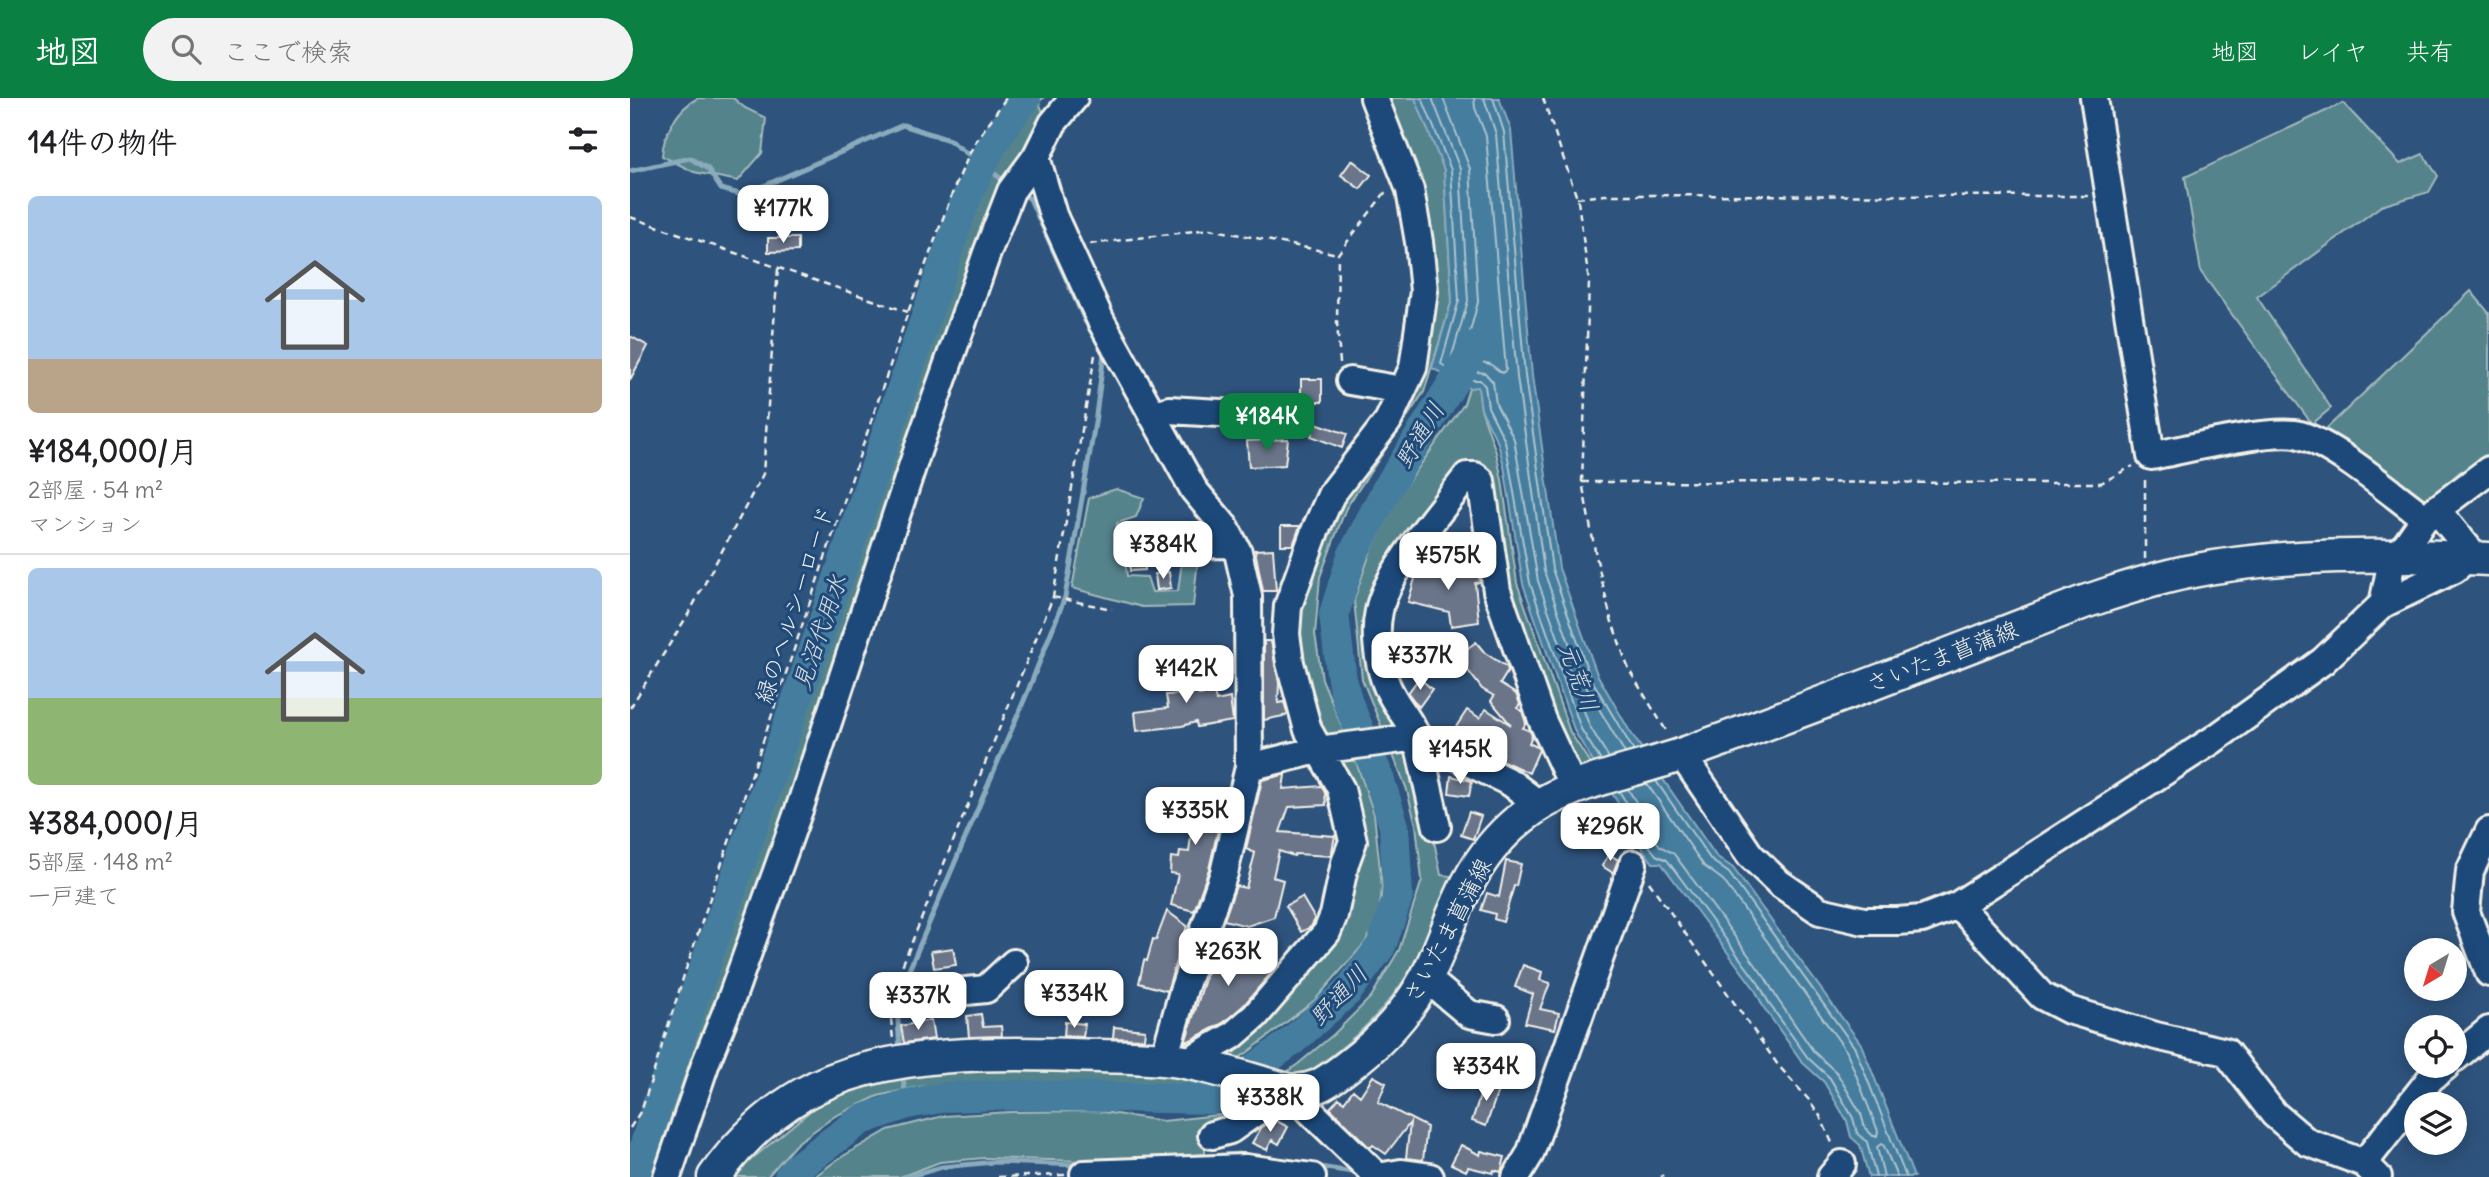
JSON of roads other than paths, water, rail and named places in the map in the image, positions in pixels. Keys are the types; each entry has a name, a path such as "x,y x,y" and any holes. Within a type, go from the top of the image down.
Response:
{"main road":[{"name":"さいたま菖蒲線","path":"1291,1090 1322,1085 1376,1044 1404,1011 1426,978 1477,867 1511,826 1540,804 1578,787 1679,756 2084,602 2143,583 2210,568 2275,559 2393,556 2478,558"},
{"path":"714,1177 761,1124 803,1093 860,1071 900,1063 991,1054 1051,1054 1182,1062 1291,1090"}],"street":[{"path":"667,1177 706,1062 800,807 918,449 987,253 1011,191 1036,157 1053,123 1074,98"},
{"path":"1036,157 1053,215 1101,321 1194,490 1226,527 1238,552 1248,596 1249,767 1224,873 1184,988 1182,1062 1232,1036 1255,1016 1327,932 1353,841 1341,789 1308,730 1290,663 1286,634 1288,606 1331,495 1388,421 1413,368 1424,291 1415,216 1410,190 1374,98"},
{"path":"1679,756 1750,855 1779,883 1820,911 1864,920 1922,919 1958,905 2213,740 2323,662 2382,604 2478,558 2431,514 2325,445 2298,435 2275,433 2151,456 2094,98"},
{"path":"1345,372 1402,390"},
{"path":"1152,415 1170,410 1237,414"},
{"path":"2382,604 2393,556 2406,545 2431,514 2489,470"},
{"path":"1437,827 1413,726 1395,703 1385,682 1379,659 1378,612 1384,593 1407,556 1467,476 1475,476 1481,481 1497,591 1504,614 1542,720 1578,787"},
{"path":"1168,545 1234,544"},
{"path":"1249,767 1319,750 1414,737 1511,782 1540,804"},
{"path":"2489,831 2470,871 2466,912 2489,973"},
{"path":"1516,1177 1530,1154 1633,864"},
{"path":"1958,905 2042,996 2070,1010 2156,1036 2226,1052 2274,1114 2307,1142 2371,1170 2431,1078"},
{"path":"895,998 986,989 1014,963"},
{"path":"1426,978 1469,1014 1496,1019"},
{"path":"2467,1048 2489,1030"},
{"path":"1212,1135 1230,1129 1291,1090 1378,1177 1401,1173 1430,1177"},
{"path":"1084,1174 1245,1168 1265,1174 1312,1177"}],"water":[{"name":"元荒川","path":"1415,98 1499,98 1511,130 1532,376 1559,568 1597,674 1629,730 1716,856 1733,868 1861,1044 1914,1177 1869,1177 1860,1145 1851,1137 1847,1121 1824,1082 1803,1063 1764,1008 1754,988 1661,863 1653,863 1625,825 1624,813 1575,732 1523,584 1504,466 1498,443 1481,409 1478,387 1469,388 1432,368 1452,300 1444,170"}],"waterway":[{"name":"見沼代用水","path":"635,1177 659,1099 964,204 990,149 1026,98"},
{"path":"630,171 690,158 708,169 721,189 743,195 903,125 949,140 1007,183"},
{"path":"901,989 1028,691 1065,597 1095,423 1104,353 1085,321 1030,199 1021,192"},
{"name":"野通川","path":"789,1177 795,1169 861,1120 907,1104 946,1097 1004,1095 1213,1099 1292,1041 1347,992 1381,946 1398,897 1394,826 1378,775 1348,703 1342,680 1334,614 1352,556 1385,492 1476,345"},
{"path":"897,1005 900,1051"},
{"path":"902,1072 907,1104"},
{"path":"1199,1157 1239,1154 1252,1156"},
{"path":"907,1177 942,1167 994,1162 1081,1165"},
{"path":"1313,1166 1359,1173"}]}
